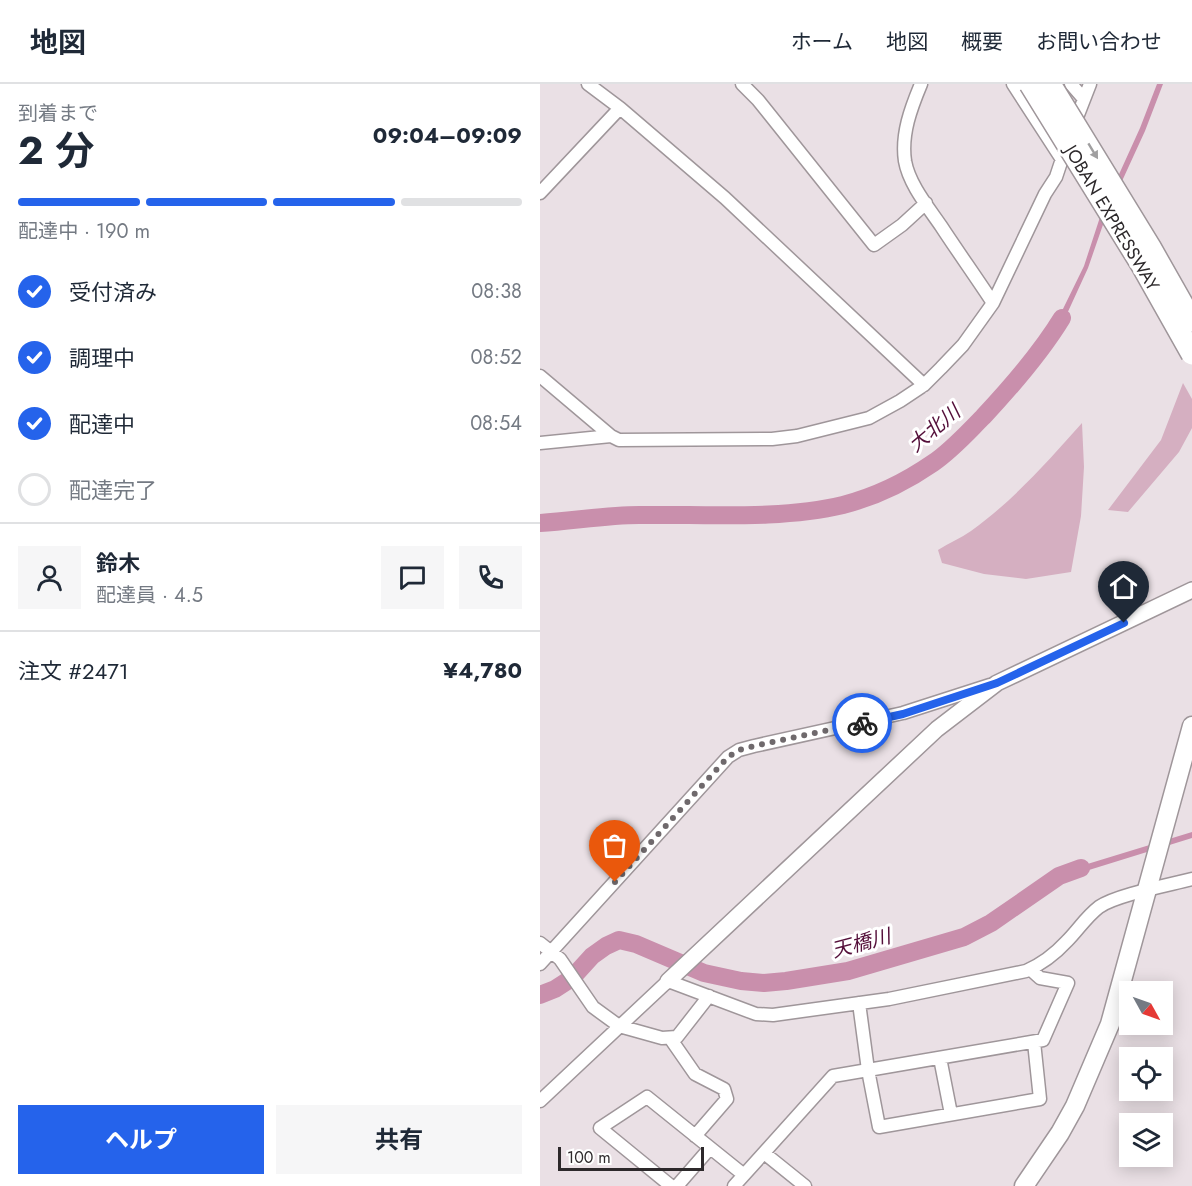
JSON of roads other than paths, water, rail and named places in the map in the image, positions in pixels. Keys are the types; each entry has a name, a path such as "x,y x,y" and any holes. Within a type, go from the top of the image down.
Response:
{"highway":[{"name":"JOBAN EXPRESSWAY","path":"1030,84 1113,218 1192,354"},
{"name":"JOBAN EXPRESSWAY","path":"1050,84 1144,237 1192,321"}],"main road":[{"path":"1024,1186 1060,1133 1088,1079 1110,1024 1192,726"}],"street":[{"path":"588,84 620,108 725,198 924,385"},
{"path":"742,84 758,100 874,245 902,225 926,203"},
{"path":"921,84 908,114 904,147 909,173 926,203 993,303"},
{"path":"1013,84 1061,158"},
{"path":"1071,84 1084,99"},
{"path":"542,382 619,440 772,439 797,436 869,418 924,385 963,345 993,303 1045,194 1056,177 1061,158 1090,84"},
{"path":"540,193 620,108"},
{"path":"540,442 611,436"},
{"path":"540,964 728,757 739,750 903,714 997,683 1192,590"},
{"path":"540,1101 937,729 997,683"},
{"path":"668,981 756,1014 889,999 1030,969 1068,941 1088,916 1101,906 1192,879"},
{"path":"540,944 560,959 593,1007 619,1026 662,1038 677,1037 709,996"},
{"path":"734,1186 833,1076 1043,1040 1068,983 1040,978 1030,969"},
{"path":"859,1003 879,1127 1040,1099 1034,1042"},
{"path":"670,1038 695,1074 724,1089 727,1099 695,1136"},
{"path":"940,1058 951,1114"},
{"path":"671,1186 600,1128 647,1097 744,1175"},
{"path":"677,1186 710,1148"},
{"path":"764,1153 805,1186"}],"waterway":[{"name":"大北川","path":"540,523 627,515 794,513 819,510 866,498 912,476 953,447 1015,382 1062,318"},
{"name":"天橋川","path":"540,995 572,978 592,956 619,940 636,944 704,973 741,981 764,983 786,981 848,971 964,937 991,923 1059,876 1081,868"}]}
